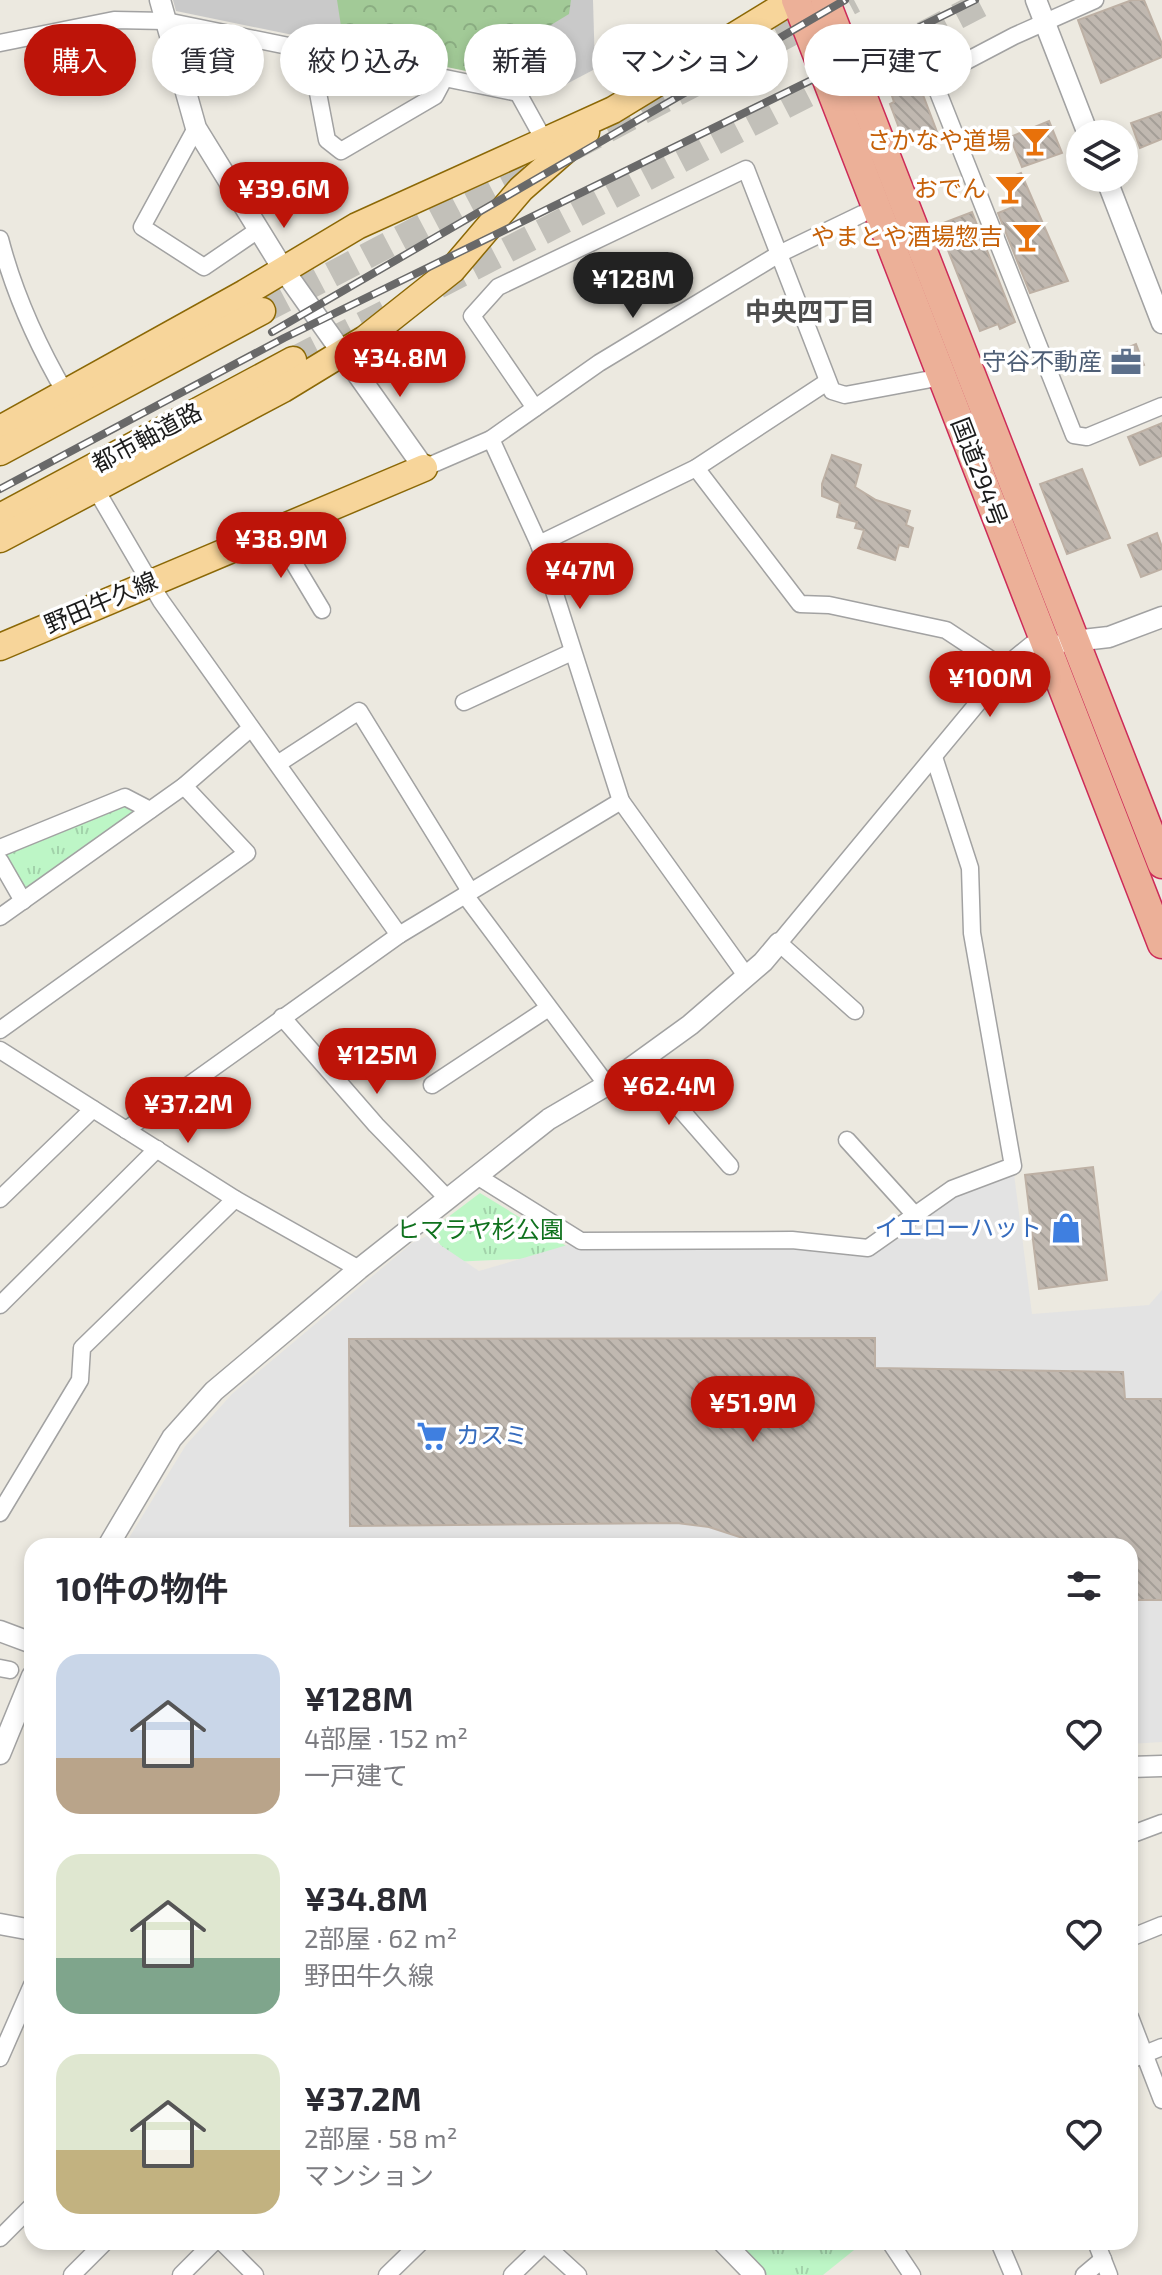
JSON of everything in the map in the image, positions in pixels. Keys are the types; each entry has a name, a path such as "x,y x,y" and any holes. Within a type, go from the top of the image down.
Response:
{"highway":[{"name":"国道294号","path":"795,0 1162,944"},
{"name":"国道294号","path":"825,0 1162,864"}],"main road":[{"path":"0,429 368,220 613,110 795,0"},
{"path":"0,539 342,354 443,277 521,189 613,110"},
{"path":"0,452 262,311"},
{"name":"都市軸道路","path":"0,517 293,360"},
{"name":"野田牛久線","path":"0,647 424,468"}],"street":[{"path":"160,0 196,128 283,269 424,468 491,439 599,363 779,254 862,214"},
{"path":"1036,0 1083,120"},
{"path":"1095,0 1045,21 936,77 938,92 1074,435 1087,437 1162,406"},
{"path":"0,43 114,20 166,21 280,45"},
{"path":"448,80 518,93 544,140"},
{"path":"319,96 327,140 341,151 435,96"},
{"path":"196,128 142,227 204,267 258,230"},
{"path":"535,408 472,316 498,287 746,169 832,391 845,395 942,377"},
{"path":"1111,192 1162,323"},
{"path":"0,239 9,272 50,366 66,394"},
{"path":"539,544 696,468 827,382"},
{"path":"491,439 539,544 621,801 745,974"},
{"path":"696,468 800,604 829,605 946,630 1005,669"},
{"path":"95,488 153,581 161,601 399,935"},
{"path":"274,530 322,610"},
{"path":"113,1538 172,1438 214,1391 359,1269 549,1119 607,1085 690,1025 745,974 763,962 1005,669 1031,645 1109,637 1162,617"},
{"path":"464,702 572,652"},
{"path":"279,763 359,711 468,893 547,1009 607,1085"},
{"path":"0,917 184,786 251,728"},
{"path":"477,1176 581,1241 792,1240 868,1248 952,1189 1013,1166 972,933 970,868 934,757"},
{"path":"0,1030 247,853 184,786"},
{"path":"0,848 125,797 150,810"},
{"path":"126,1130 399,935 621,801"},
{"path":"0,861 23,901"},
{"path":"779,943 855,1011"},
{"path":"432,1085 547,1009"},
{"path":"282,1017 376,1125 448,1199"},
{"path":"0,1050 235,1199 359,1269"},
{"path":"639,1062 730,1166"},
{"path":"0,1199 93,1109"},
{"path":"847,1140 915,1215"},
{"path":"0,1305 157,1149"},
{"path":"0,1513 80,1380 82,1348 235,1199"},
{"path":"0,1631 24,1640"},
{"path":"0,1754 24,1696"},
{"path":"1138,1767 1162,1766"},
{"path":"1138,1832 1162,1823"},
{"path":"0,1924 24,1928"},
{"path":"1138,1935 1162,1925"},
{"path":"0,2058 24,2003"},
{"path":"1138,2057 1162,2047"},
{"path":"1138,2059 1162,2100"},
{"path":"0,2238 24,2214"},
{"path":"72,2275 97,2250"},
{"path":"181,2275 206,2250"},
{"path":"230,2250 255,2275"},
{"path":"387,2275 413,2250"},
{"path":"512,2275 538,2250"},
{"path":"551,2250 578,2275"},
{"path":"731,2250 755,2275"},
{"path":"895,2250 912,2275"},
{"path":"1002,2250 1013,2275"},
{"path":"1084,2275 1106,2267"}],"shaded area":[{"path":"173,0 593,0 592,71 576,79 576,24 464,24 464,70 448,67 448,24 280,24 280,32 264,29 264,24 240,24 176,11"},
{"path":"1013,1166 1032,1314 1149,1305 1162,1290 1162,1742 1138,1744 1138,1538 129,1538 186,1445 232,1394 412,1243 427,1236 479,1271 581,1241 868,1248 952,1189"}],"green space":[{"path":"337,0 571,0 569,14 553,24 464,24 464,71 448,67 448,24 341,24"},
{"path":"125,797 150,810 23,901 0,848"},
{"name":"ヒマラヤ杉公園","path":"480,1193 583,1256 451,1262 431,1230"},
{"path":"731,2250 854,2250 823,2275 755,2275"}],"building":[{"path":"1132,0 1144,0 1162,44 1162,57 1101,83 1078,20"},
{"path":"892,96 923,96 937,132 905,144 890,104 894,102"},
{"path":"1162,112 1162,139 1140,148 1138,121"},
{"path":"1049,121 1062,153 1022,167 1010,137"},
{"path":"1021,173 1068,281 1030,293 998,213 1013,207 1002,180"},
{"path":"972,212 1015,322 1000,329 998,324 980,331 938,225"},
{"path":"1136,344 1144,365 1119,374 1110,355"},
{"path":"1162,423 1162,456 1140,465 1128,437"},
{"path":"832,455 861,465 855,487 876,500 910,511 906,525 913,528 908,547 899,545 895,560 858,548 864,530 855,528 857,522 837,517 840,503 822,496 822,484"},
{"path":"1082,469 1110,538 1067,554 1040,484"},
{"path":"1157,533 1162,547 1162,569 1141,577 1128,545"},
{"name":"イエローハット","path":"1093,1167 1107,1280 1039,1289 1025,1175"},
{"path":"875,1338 875,1368 1123,1372 1125,1399 1162,1399 1162,1600 1138,1600 1138,1538 743,1538 709,1527 677,1523 350,1526 349,1339"}],"tunnel":[{"path":"262,311 854,0"},
{"path":"438,286 989,0"},
{"path":"293,360 393,309"}],"railway":[{"path":"272,332 845,0"},
{"path":"0,489 284,338 975,0"}],"place":[{"name":"さかなや道場","path":"1035,141"},
{"name":"おでん","path":"1010,189"},
{"name":"やまとや酒場惣吉","path":"1027,237"},
{"name":"守谷不動産","path":"1126,362"},
{"name":"イエローハット","path":"1066,1228"},
{"name":"カスミ","path":"432,1436"}],"district":[{"name":"中央四丁目","path":"810,312"}]}
